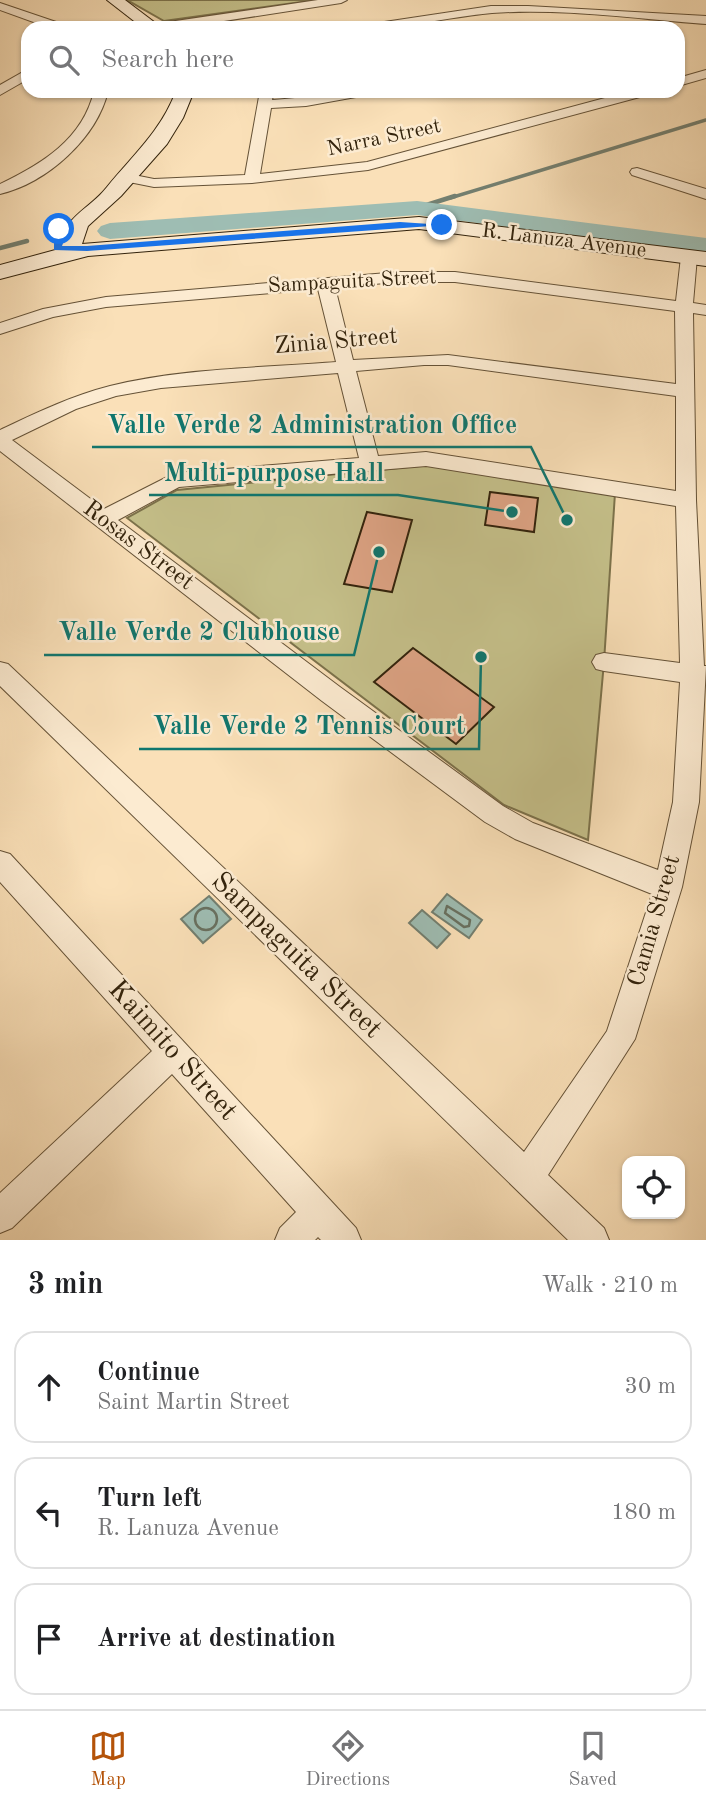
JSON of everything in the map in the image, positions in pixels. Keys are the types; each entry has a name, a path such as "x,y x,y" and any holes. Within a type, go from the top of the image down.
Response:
{"main road":[{"path":"115,0 144,21"},
{"path":"22,256 114,192 168,131 182,98"},
{"path":"76,219 112,239 139,243"},
{"path":"68,251 58,238 76,219"},
{"name":"R. Lanuza Avenue","path":"0,263 22,256 139,243 419,223 697,258"},
{"name":"R. Lanuza Avenue","path":"0,272 68,251"}],"street":[{"path":"201,21 341,0"},
{"path":"3,9 40,21"},
{"path":"400,21 434,13 528,9 706,20"},
{"path":"685,80 706,74"},
{"path":"0,91 21,78"},
{"path":"0,190 19,181 70,145 88,127 99,108 100,98"},
{"path":"252,179 266,98 306,102 328,98"},
{"name":"Narra Street","path":"122,180 154,183 252,179 337,171 400,159 621,98"},
{"path":"637,172 706,194"},
{"name":"Camia Street","path":"526,1178 620,1039 668,887 686,802 699,675 686,499 685,391 695,308 697,258"},
{"name":"Sampaguita Street","path":"0,329 49,313 106,302 399,277 455,277 695,308"},
{"path":"325,282 370,463"},
{"name":"Zinia Street","path":"0,439 69,405 113,391 161,382 347,366 448,360 685,391"},
{"name":"Rosas Street","path":"0,439 331,694 495,814 524,831 668,887"},
{"path":"103,519 175,480 426,459 686,499"},
{"path":"604,662 699,675"},
{"name":"Sampaguita Street","path":"0,671 592,1240"},
{"name":"Kaimito Street","path":"0,863 344,1240"},
{"path":"0,1216 173,1052"},
{"path":"292,1240 318,1212"}],"shaded area":[{"path":"127,0 316,0 164,21"},
{"path":"439,464 615,493 604,662 588,840 504,805 127,518 177,490"}],"water":[{"path":"447,894 482,920 469,938 432,912"},
{"path":"209,896 231,919 203,943 181,919"},
{"path":"422,910 450,934 437,948 409,923"}],"building":[{"path":"490,492 538,498 534,532 485,525"},
{"path":"367,512 412,520 392,592 344,584"},
{"path":"413,648 494,707 456,744 374,682"}],"waterway":[{"path":"450,198 706,120"},
{"path":"417,208 455,196"},
{"path":"110,231 417,208 706,246"},
{"path":"0,248 27,241"}],"place":[{"name":"Multi-purpose Hall","path":"512,512"},
{"name":"Valle Verde 2 Administration Office","path":"567,520"},
{"name":"Valle Verde 2 Clubhouse","path":"379,552"},
{"name":"Valle Verde 2 Tennis Court","path":"481,657"}],"route":[{"path":"59,229 67,222 58,238 57,249 70,246 87,249 400,224 442,225"}]}
